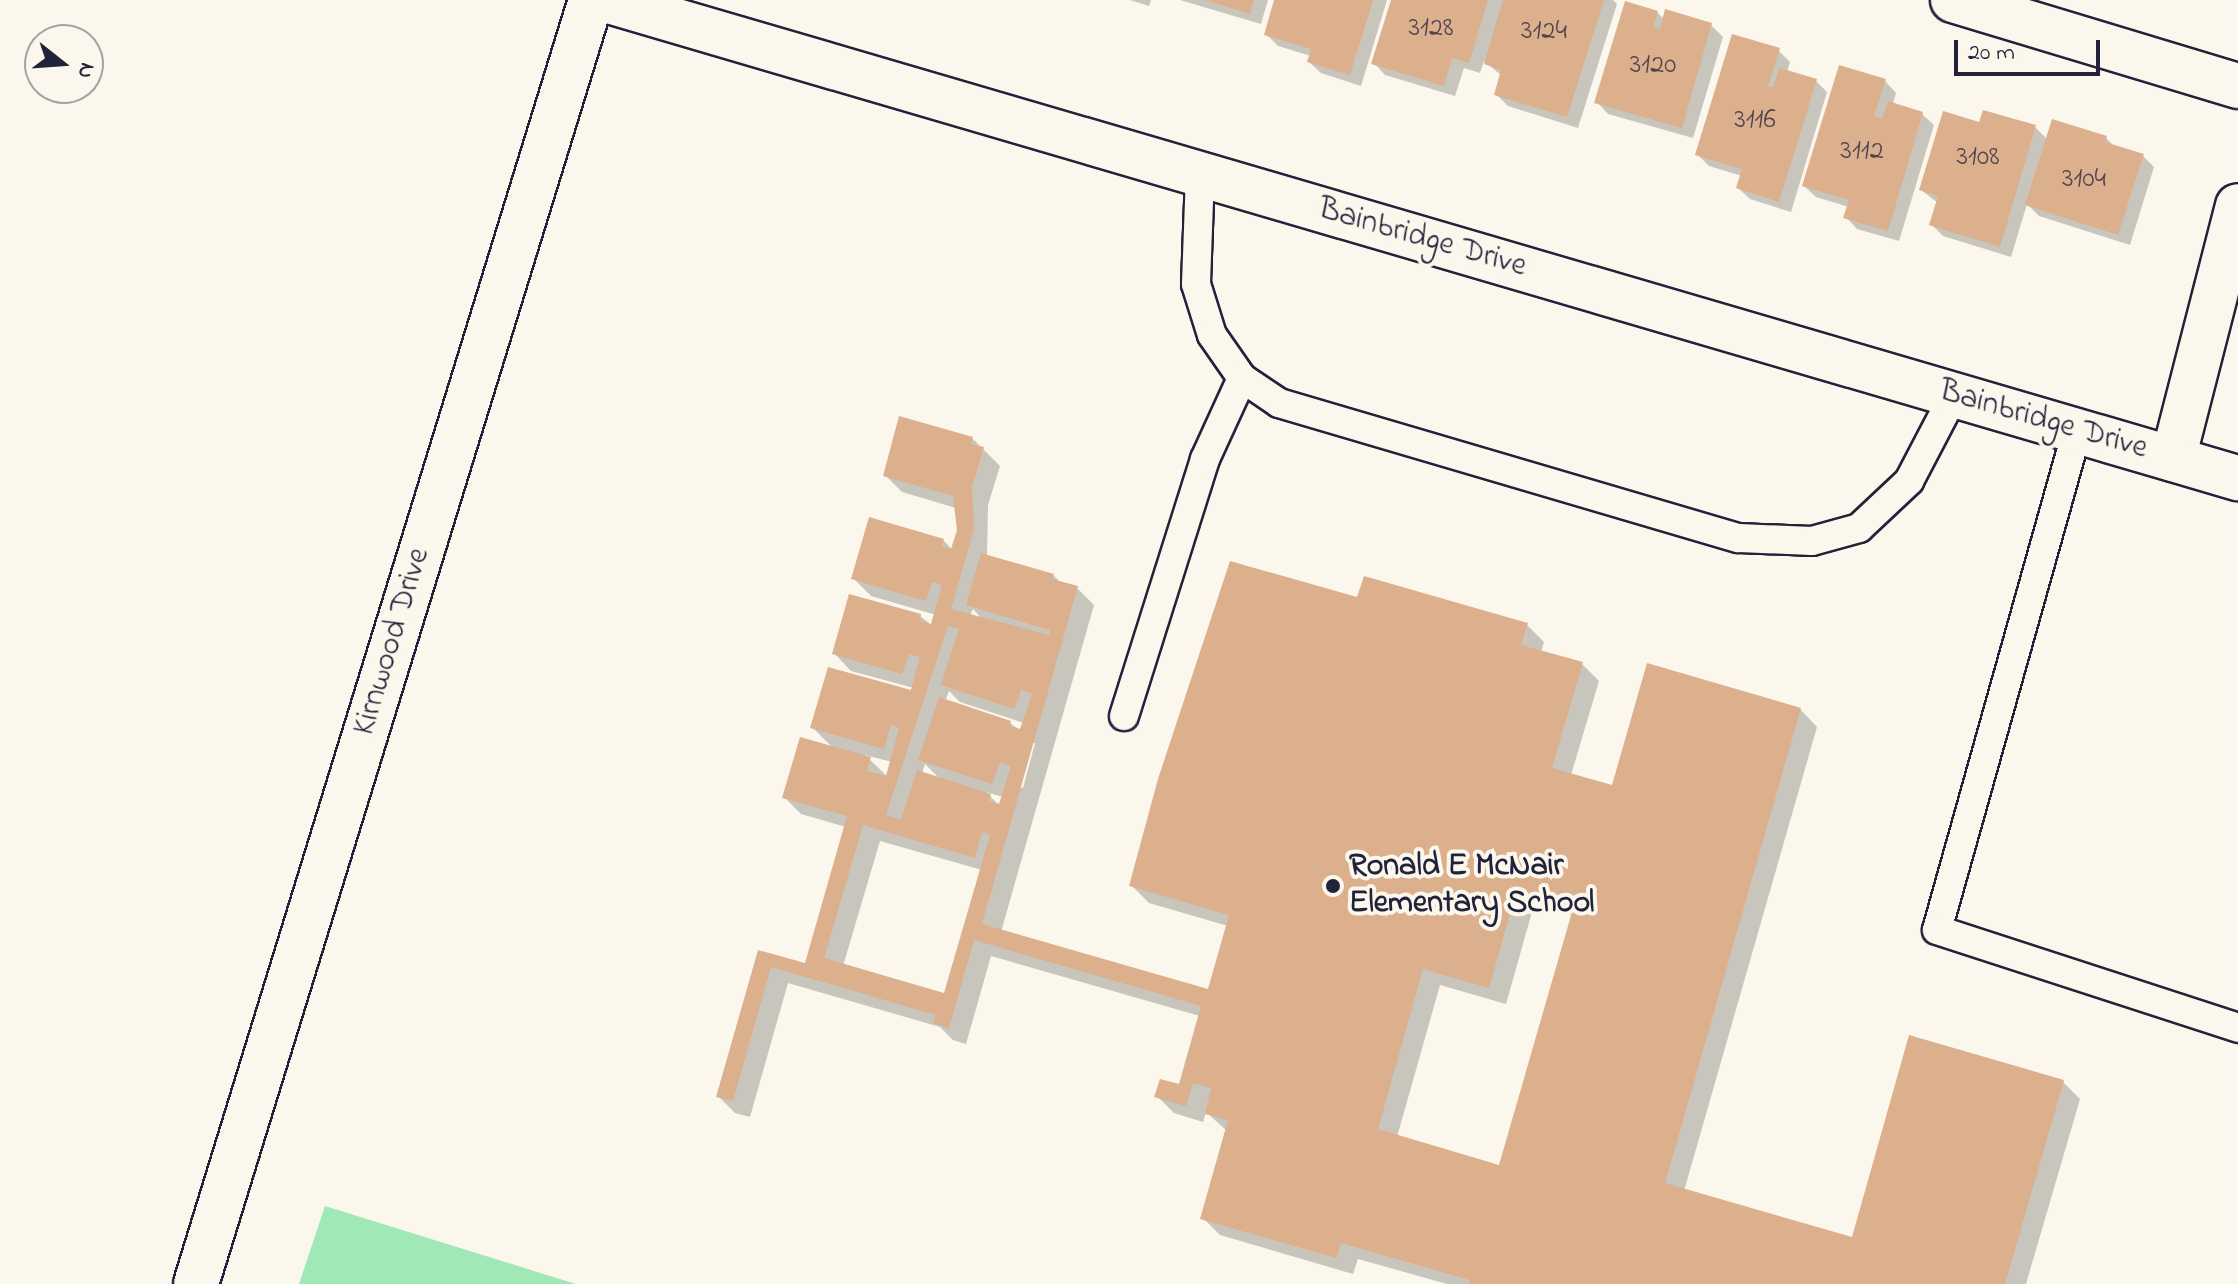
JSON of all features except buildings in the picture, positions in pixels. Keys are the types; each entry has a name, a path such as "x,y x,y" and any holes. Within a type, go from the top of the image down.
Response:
{"street":[{"name":"Kirnwood Drive","path":"196,1284 591,0"},
{"name":"Bainbridge Drive","path":"605,0 2238,478"},
{"path":"1953,0 2238,86"},
{"path":"2173,459 2238,206"}],"lane":[{"path":"1200,174 1196,284 1212,335 1242,378 1279,403 1725,534 1739,538 1812,541 1859,528 1909,481 1954,395"},
{"path":"1124,716 1205,459 1242,378"},
{"path":"2077,431 1937,930 2238,1028"}],"green space":[{"path":"325,1206 576,1284 299,1284"}],"place":[{"name":"Ronald E McNair Elementary School","path":"1333,886"}]}
